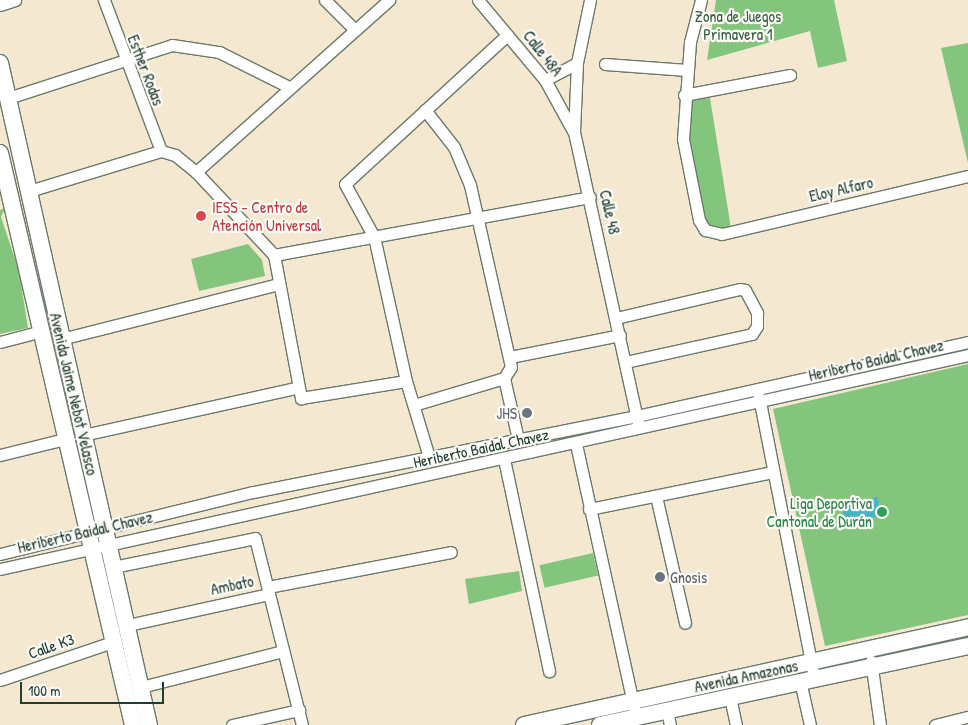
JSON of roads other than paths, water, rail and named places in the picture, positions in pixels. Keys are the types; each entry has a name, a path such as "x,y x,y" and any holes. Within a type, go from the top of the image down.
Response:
{"main road":[{"name":"Avenida Jaime Nebot Velasco","path":"0,63 103,526 128,625 140,687 150,725"},
{"name":"Avenida Jaime Nebot Velasco","path":"0,152 5,201 42,330 88,540 133,725"},
{"name":"Avenida Amazonas","path":"524,725 968,627"},
{"name":"Avenida Amazonas","path":"600,725 636,717 668,718 730,697 968,646"}],"street":[{"path":"0,5 15,0"},
{"name":"Esther Rodas","path":"104,0 123,58 161,151"},
{"path":"326,0 354,29"},
{"path":"196,172 354,29 389,0"},
{"name":"Calle 48A","path":"478,0 546,80 574,132"},
{"name":"Calle 48","path":"590,0 577,63 574,132 590,197 640,429"},
{"path":"701,0 684,95 790,75"},
{"path":"429,457 417,404 406,381 374,237 345,184 507,35"},
{"path":"8,98 123,58 172,45 198,46 252,65 289,87"},
{"path":"546,80 577,63"},
{"path":"605,64 687,70"},
{"name":"Eloy Alfaro","path":"684,95 683,139 699,220 705,230 722,234 968,176"},
{"path":"425,110 454,146 480,217 510,357 504,378 518,439"},
{"path":"28,191 161,151 196,172 274,255 296,388 307,400 406,381"},
{"path":"274,255 590,197"},
{"path":"61,339 278,284"},
{"path":"616,318 740,289 745,290 757,312 752,334 626,362"},
{"path":"0,342 42,330"},
{"path":"510,357 620,335"},
{"name":"Heriberto Baidal Chavez","path":"0,569 88,540 103,526 429,457 637,416 968,342"},
{"name":"Heriberto Baidal Chavez","path":"0,554 88,540 107,542 576,444 760,404 968,355"},
{"path":"417,404 504,378"},
{"path":"83,436 296,388"},
{"path":"757,390 812,661 807,679 810,725"},
{"path":"0,455 65,438"},
{"path":"576,444 636,717"},
{"path":"504,459 549,671"},
{"path":"589,509 773,472"},
{"path":"656,496 685,623"},
{"path":"113,567 250,538 259,542 269,590 451,552"},
{"name":"Ambato","path":"128,625 269,590 302,725"},
{"name":"Calle K3","path":"0,680 112,642"},
{"path":"869,649 880,725"},
{"path":"140,687 283,651"},
{"path":"730,697 736,725"},
{"path":"232,725 299,710"},
{"path":"935,725 968,717"}],"water":[{"path":"878,497 880,516 845,523 842,506"}],"place":[{"name":"IESS - Centro de Atención Universal","path":"201,216"},
{"name":"JHS","path":"527,413"},
{"name":"Liga Deportiva Cantonal de Durán","path":"882,512"},
{"name":"Gnosis","path":"660,577"}],"park label":[{"name":"Zona de Juegos Primavera 1","path":"738,25"}]}
